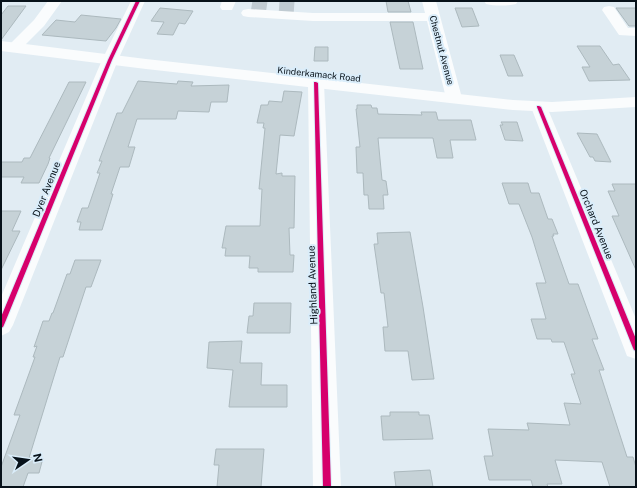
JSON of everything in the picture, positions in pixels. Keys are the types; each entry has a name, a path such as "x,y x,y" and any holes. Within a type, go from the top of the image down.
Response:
{"main road":[{"name":"Kinderkamack Road","path":"8,47 110,60 539,107 636,102"}],"street":[{"path":"8,47 39,22 56,1"},
{"name":"Dyer Avenue","path":"1,325 110,60 138,1"},
{"name":"Chestnut Avenue","path":"429,1 454,98"},
{"path":"491,1 511,1"},
{"path":"609,10 624,32 636,32"},
{"path":"248,12 264,15 334,11 433,17"},
{"path":"636,39 632,40 636,48"},
{"name":"Highland Avenue","path":"316,83 327,487"},
{"name":"Orchard Avenue","path":"539,107 636,348"}],"building":[{"path":"386,1 408,1 411,12 388,12"},
{"path":"8,6 26,6 1,40 1,15"},
{"path":"160,8 193,11 185,24 179,23 173,35 157,34 164,22 151,21"},
{"path":"455,8 472,8 479,26 462,27"},
{"path":"616,8 636,8 636,26 629,26"},
{"path":"81,15 121,19 106,41 42,35 56,20 75,22"},
{"path":"390,22 413,22 423,69 400,69"},
{"path":"577,46 600,46 613,65 619,64 630,80 589,81 582,67 590,67"},
{"path":"315,47 328,47 328,61 314,61"},
{"path":"500,55 514,55 523,76 508,76"},
{"path":"138,81 177,84 178,81 193,82 191,86 229,85 227,102 211,102 209,112 178,111 176,119 137,119 128,147 135,147 129,167 120,167 111,194 113,194 102,230 79,230 81,222 77,222 82,208 88,208 100,173 97,173 102,161 99,161 117,113 122,113"},
{"path":"69,82 86,82 49,158 48,164 39,183 21,183 24,177 1,177 1,162 22,162 24,158 30,158"},
{"path":"284,91 302,92 294,136 280,135 276,174 282,173 282,176 295,176 294,228 289,228 290,255 294,255 293,272 258,272 258,268 249,268 250,256 225,256 226,248 222,248 226,226 260,226 262,189 259,189 265,128 263,128 264,123 257,123 261,105 268,105 269,101 282,102"},
{"path":"357,105 371,105 372,108 377,108 378,114 422,115 421,112 436,112 438,120 471,120 476,140 450,140 453,158 437,158 433,138 378,138 382,180 386,181 388,195 383,195 384,209 369,209 368,195 364,195 363,173 357,173 356,147 360,147 356,109"},
{"path":"501,122 517,122 523,141 505,140 500,125 503,125"},
{"path":"577,133 597,134 611,162 595,161 593,157 590,157"},
{"path":"502,183 528,183 531,193 539,193 548,219 552,219 558,234 553,234 554,236 552,236 569,284 578,284 598,339 592,339 604,370 599,370 627,457 633,457 636,467 636,487 610,487 602,462 555,460 562,484 547,484 548,487 533,487 531,480 489,480 484,456 493,456 488,429 529,430 527,423 570,425 564,403 581,404 571,374 575,374 564,342 552,342 551,339 537,339 531,319 546,319 536,283 546,283 532,237 519,204 509,204"},
{"path":"612,184 636,184 636,270 612,216 619,216 608,191 615,191"},
{"path":"1,211 21,211 12,231 20,231 1,270"},
{"path":"410,232 434,379 412,380 408,351 385,351 383,327 388,327 384,293 381,293 374,244 378,244 377,233"},
{"path":"75,260 101,260 91,287 86,287 63,357 60,357 29,458 43,458 39,473 28,473 23,487 1,487 1,467 20,415 14,415 35,357 33,357 37,346 34,347 43,321 49,321 67,274 70,274"},
{"path":"254,303 291,303 290,333 247,333 249,316 253,316"},
{"path":"242,341 240,363 262,363 261,385 287,385 287,407 229,407 233,370 207,368 209,342"},
{"path":"390,412 419,412 419,415 429,415 433,439 383,440 381,416 390,416"},
{"path":"216,449 264,449 261,487 217,487 219,465 214,465"},
{"path":"430,470 433,487 396,487 394,472"}],"tunnel":[{"path":"258,14 260,1"},
{"path":"286,16 287,1"}],"cycle path":[{"path":"1,325 110,60 138,1"},
{"path":"316,83 327,487"},
{"path":"539,107 636,348"}]}
